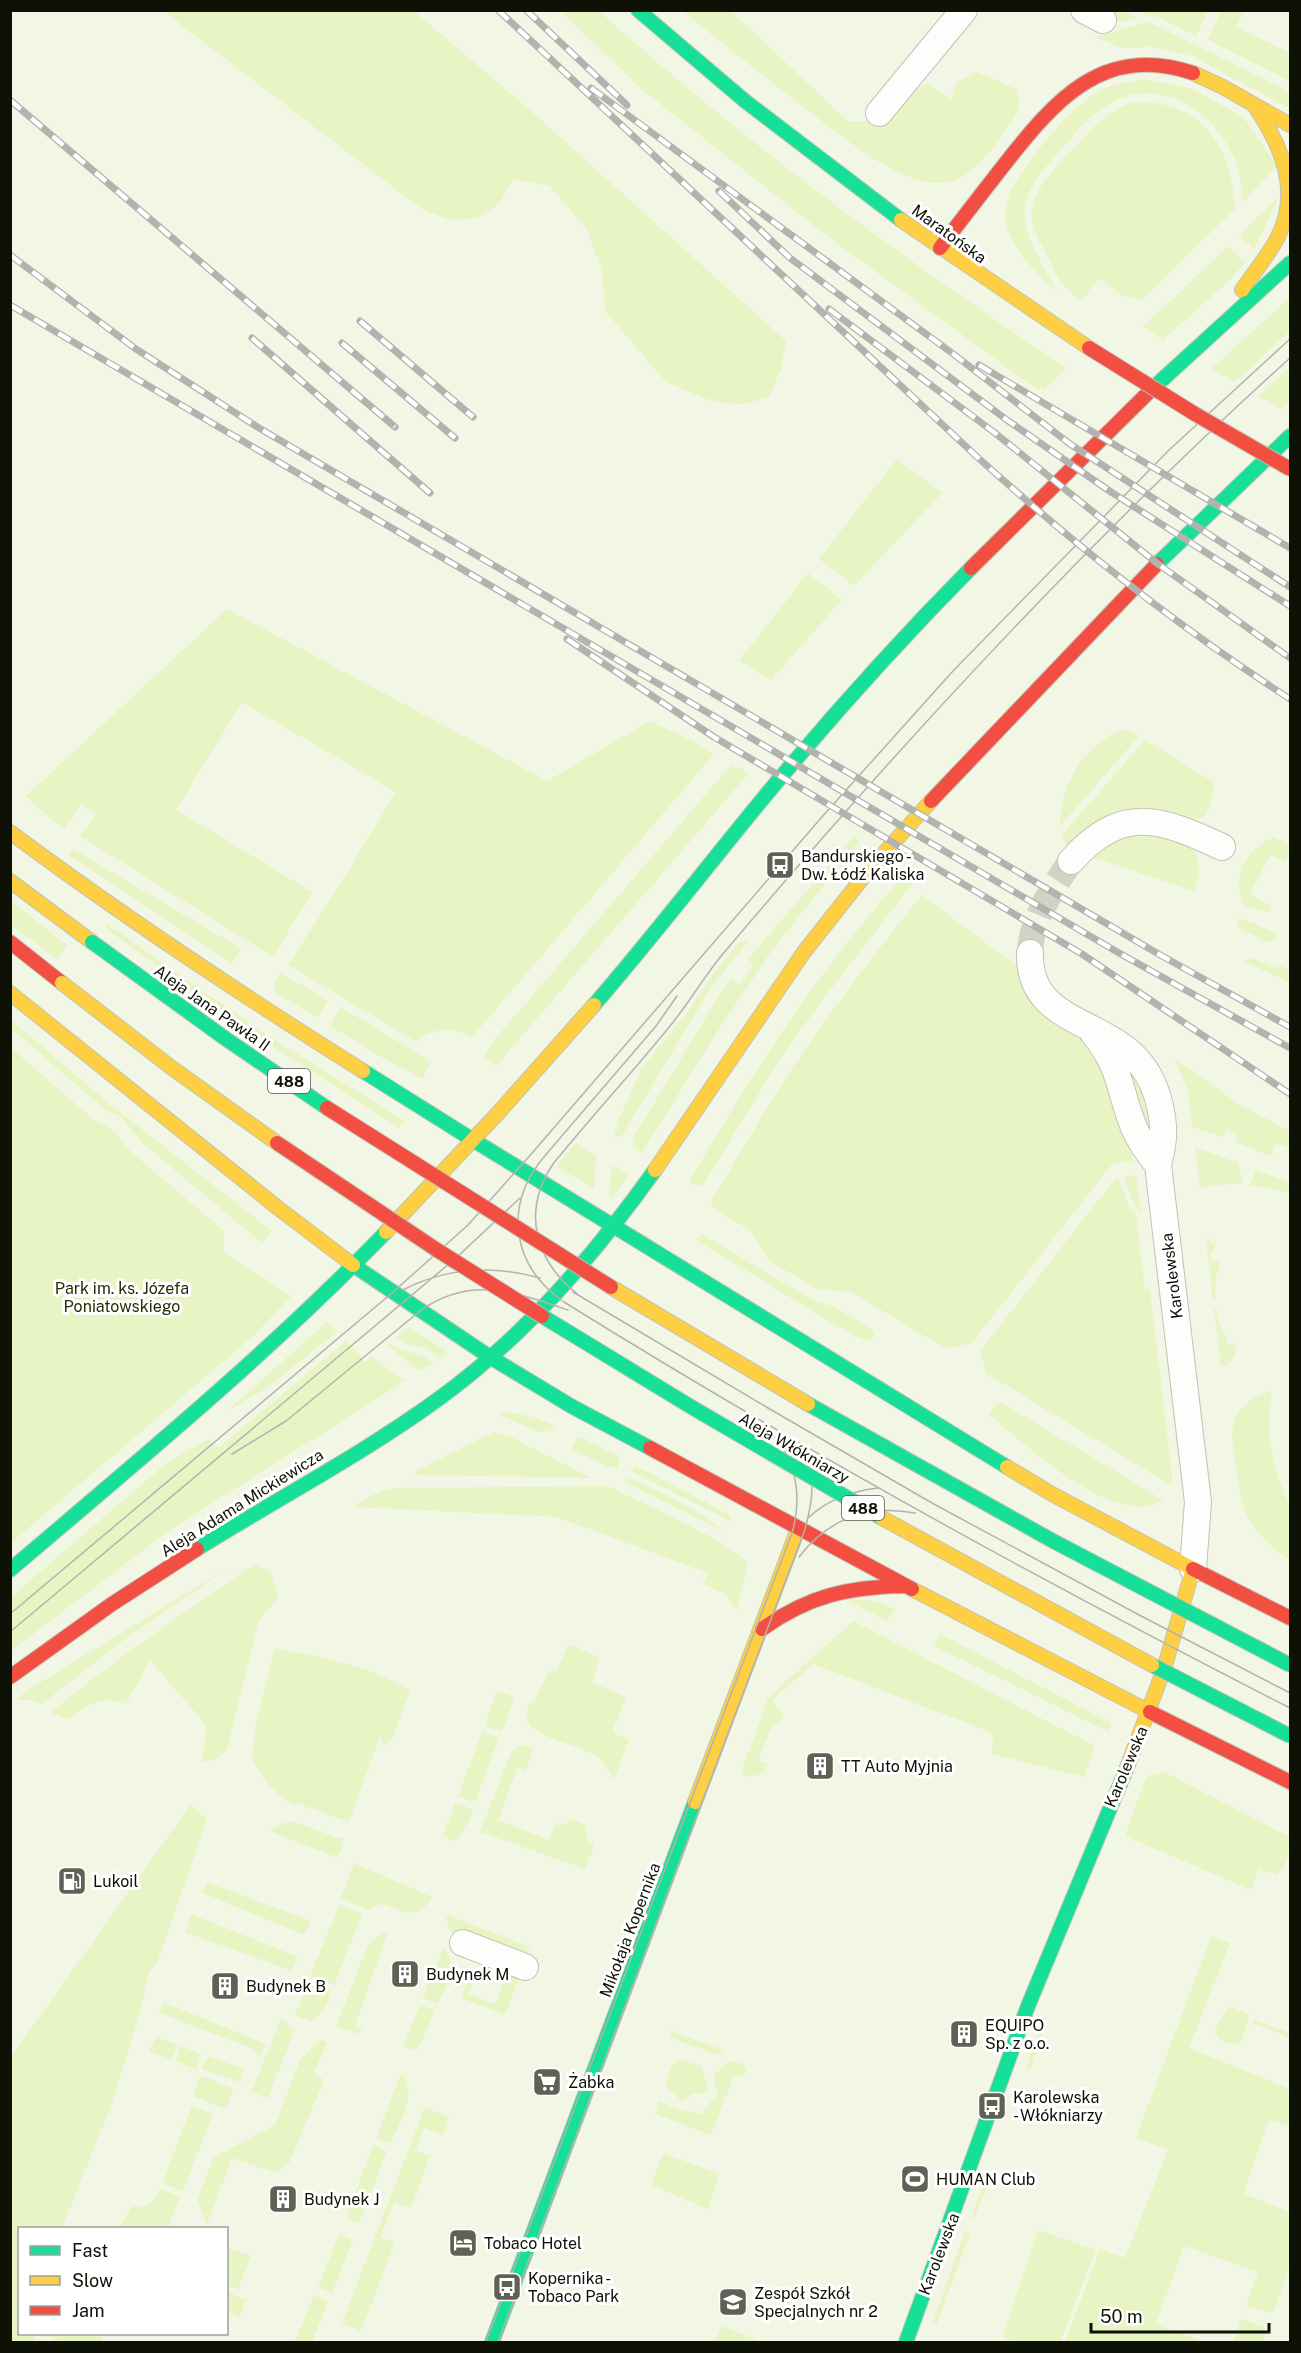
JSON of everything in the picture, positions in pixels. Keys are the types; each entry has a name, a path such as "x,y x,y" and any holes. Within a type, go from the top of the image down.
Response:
{"main road":[{"name":"Maratońska","path":"638,10 782,129 940,248 1089,348 1195,414 1290,469"},
{"path":"940,248 1015,150 1049,110 1066,93 1100,72 1137,63 1182,69 1227,89 1290,125"},
{"path":"1211,333 1272,246 1282,228 1287,208 1290,179 1285,157 1256,106"},
{"path":"10,1570 265,1352 354,1265 473,1140 685,896 773,787 875,672 1069,468 1211,333 1290,263"},
{"name":"Aleja Adama Mickiewicza","path":"10,1677 106,1608 202,1545 395,1428 457,1385 490,1358 562,1287 615,1226 672,1147 799,959 870,868 1150,569 1290,436"},
{"path":"10,832 89,891 225,985 473,1140 1052,1494 1290,1618"},
{"name":"Aleja Jana Pawła II","path":"10,881 232,1043 363,1131 640,1304 870,1439 1112,1572 1290,1665"},
{"name":"Aleja Włókniarzy","path":"10,942 196,1086 329,1179 448,1258 606,1357 892,1524 1082,1628 1290,1736"},
{"path":"10,993 278,1208 354,1265 490,1358 571,1406 798,1529 1290,1782"},
{"name":"Mikołaja Kopernika","path":"492,2343 798,1529"},
{"name":"Karolewska","path":"906,2343 1026,2012 1150,1712 1176,1634 1193,1569"},
{"path":"762,1629 803,1604 830,1593 858,1587 906,1586"}],"street":[{"path":"879,113 964,10"},
{"path":"1071,861 1082,849 1106,831 1121,824 1135,822 1146,821 1172,826 1222,847"},
{"name":"Karolewska","path":"1030,953 1033,980 1046,1000 1060,1012 1089,1029 1105,1047 1115,1065 1135,1131 1158,1165 1198,1502 1198,1528 1193,1569"},
{"path":"463,1943 525,1967"}],"green space":[{"path":"1143,10 1208,11 1196,36 1155,16 1150,17 1142,13"},
{"path":"163,11 414,11 530,110 786,341 781,369 769,397 744,404 714,402 666,382 605,311 602,271 587,229 549,186 513,179 499,204 476,218 450,220 423,210"},
{"path":"561,11 599,11 710,107 826,198 945,285 1067,368 1044,390 1041,387 1038,390 831,239 640,88"},
{"path":"683,11 731,11 848,121 879,122 926,83 951,99 957,82 977,72 1018,90 1018,110 991,150 968,173 947,182 922,181 904,175 866,154"},
{"path":"1112,11 1122,11 1139,18 1108,24 1115,12"},
{"path":"1221,11 1244,11 1236,27 1290,53 1290,81 1208,40"},
{"path":"1149,22 1290,92 1290,109 1192,56 1151,47 1122,48 1095,37"},
{"path":"1143,79 1195,90 1237,114 1247,122 1277,166 1243,202 1234,157 1216,128 1203,116 1189,106 1158,94 1141,94 1114,101 1096,113 1052,160 1039,175 1026,201 1025,221 1029,238 1057,291 1026,260 1008,231 1006,214 1011,190 1050,136 1088,98 1110,87"},
{"path":"1135,102 1158,103 1178,109 1195,119 1209,132 1220,147 1228,166 1235,209 1140,301 1122,295 1098,278 1082,301 1061,281 1037,237 1033,226 1033,203 1052,171 1096,125 1117,109"},
{"path":"1279,196 1254,250 1239,235"},
{"path":"1228,246 1245,262 1232,278 1163,340 1143,327"},
{"path":"1290,297 1290,331 1235,382 1211,369"},
{"path":"1290,367 1290,400 1281,409 1258,396"},
{"path":"897,459 942,493 854,586 819,559"},
{"path":"808,573 842,600 771,680 739,661"},
{"path":"227,609 547,781 650,721 701,745 714,754 472,1037 457,1031 443,1030 429,1033 416,1042 288,965 396,792 242,702 176,810 312,892 273,957 80,836 96,814 81,805 64,829 26,796"},
{"path":"1124,729 1139,736 1060,826 1065,795 1077,767 1097,745"},
{"path":"1145,740 1215,783 1206,815 1192,819 1147,810 1067,848 1062,835"},
{"path":"732,764 749,773 496,1066 483,1058 495,1039"},
{"path":"1131,834 1172,838 1190,847 1196,854 1199,864 1195,892 1090,856 1109,842"},
{"path":"853,837 860,841 772,950 717,1032 642,1153 634,1148 632,1140 721,992 731,978 739,984 754,966 748,959"},
{"path":"1274,837 1289,845 1290,853 1285,862 1270,855 1250,894 1272,906 1270,911 1265,912 1244,905 1240,894 1240,874 1249,856 1264,842"},
{"path":"73,849 242,949 231,964 69,855"},
{"path":"911,867 921,873 817,1007 773,1070 704,1184 697,1186 689,1181 795,1012 851,938"},
{"path":"922,895 1018,967 1023,983 1044,1013 1056,1024 1083,1039 1107,1067 1133,1161 1112,1164 972,1343 946,1349 851,1292 817,1289 768,1260 751,1231 714,1208 711,1201 801,1055 851,985"},
{"path":"10,900 67,945 57,959 11,925"},
{"path":"1239,919 1277,934 1275,939 1267,942 1237,927"},
{"path":"107,924 270,1037 405,1121 399,1128 246,1029 105,928"},
{"path":"741,940 748,942 712,986 623,1134 614,1137 619,1119 641,1069 686,1014 714,973"},
{"path":"1253,958 1273,968 1282,966 1290,970 1290,983 1244,961"},
{"path":"281,973 328,1000 317,1018 275,992 275,983"},
{"path":"341,1007 427,1059 430,1063 423,1079 330,1026"},
{"path":"10,1019 112,1106 272,1231 262,1243 140,1141 122,1117 105,1110 11,1028"},
{"name":"Park im. ks. Józefa Poniatowskiego","path":"11,1048 93,1119 113,1130 130,1151 224,1231 224,1253 291,1297 253,1336 11,1543"},
{"path":"1175,1059 1242,1106 1290,1131 1290,1148 1276,1143 1271,1156 1235,1142 1238,1134 1227,1129 1223,1137 1192,1127 1188,1092"},
{"path":"1124,1062 1143,1092 1152,1127 1145,1125"},
{"path":"576,1143 596,1156 594,1189 556,1166"},
{"path":"1195,1147 1238,1163 1243,1184 1200,1188"},
{"path":"612,1165 629,1175 612,1198 609,1197"},
{"path":"1256,1170 1290,1183 1289,1193 1250,1185"},
{"path":"1136,1175 1141,1215 1124,1178"},
{"path":"1118,1177 1130,1209 1136,1215 1145,1289 1150,1289 1172,1486 986,1373 980,1351"},
{"path":"702,1234 811,1299 837,1308 876,1332 870,1342 852,1335 696,1240"},
{"path":"1211,1239 1211,1244 1216,1243 1209,1258 1220,1263 1216,1276 1215,1300 1213,1300 1206,1240"},
{"path":"1214,1309 1216,1309 1229,1346 1237,1343 1235,1356 1228,1365 1221,1366"},
{"path":"327,1322 338,1331 267,1388 226,1412"},
{"path":"409,1327 448,1352 440,1358 427,1348 406,1344 395,1338"},
{"path":"347,1340 365,1362 372,1357 405,1381 167,1532 11,1651 11,1597 169,1461 209,1439 218,1448"},
{"path":"389,1343 394,1347 423,1356 433,1363 421,1372 386,1345"},
{"path":"1272,1390 1269,1417 1270,1442 1276,1471 1290,1507 1290,1561 1255,1528 1245,1510 1233,1444 1232,1433 1238,1413 1256,1397"},
{"path":"1001,1403 1163,1500 1143,1506 1121,1504 1096,1494 1071,1480 988,1414 995,1405"},
{"path":"508,1412 533,1417 554,1425 551,1431 538,1432 498,1414"},
{"path":"494,1432 509,1436 591,1478 415,1475 416,1471"},
{"path":"578,1436 618,1456 617,1468 606,1466 571,1449"},
{"path":"636,1466 732,1516 729,1523 721,1516 631,1471"},
{"path":"627,1478 678,1501 704,1516 724,1532 625,1482"},
{"path":"608,1486 704,1534 738,1555 748,1564 737,1609 725,1594 703,1584 708,1573 557,1517 353,1507 380,1491 395,1488"},
{"path":"254,1564 271,1572 279,1595 258,1623 227,1749 217,1758 201,1763 207,1726 150,1660 126,1704 108,1700 101,1701 82,1709 67,1720 50,1712 128,1652"},
{"path":"228,1568 121,1642 42,1704 32,1700 15,1700 31,1688"},
{"path":"845,1599 875,1601 895,1609 887,1621"},
{"path":"853,1621 1095,1746 1084,1777 992,1754 993,1733 813,1664 772,1700 784,1716 771,1729 758,1760 768,1765 761,1774 749,1777 741,1773 768,1698"},
{"path":"940,1634 1111,1723 1109,1732 934,1646"},
{"path":"569,1644 600,1658 592,1682 626,1697 612,1732 629,1740 614,1780 604,1762 597,1756 542,1734 527,1720 530,1702 533,1703 550,1670 557,1671"},
{"path":"275,1648 363,1669 410,1691 391,1741 384,1745 380,1736 349,1822 299,1804 296,1805 283,1798 267,1784 252,1759 256,1722"},
{"path":"497,1691 515,1697 502,1732 485,1725"},
{"path":"482,1732 499,1738 475,1802 458,1796"},
{"path":"521,1744 534,1748 525,1771 518,1767 517,1769 498,1820 549,1840 556,1823 565,1825 572,1819 587,1826 586,1840 594,1846 585,1869 480,1832 511,1753"},
{"path":"1164,1772 1290,1837 1290,1851 1283,1870 1280,1870 1277,1875 1259,1868 1251,1890 1125,1836 1146,1777"},
{"path":"455,1803 473,1809 470,1819 456,1841 443,1836"},
{"path":"191,1804 207,1820 157,1963 149,1972 139,2016 111,2106 62,2227 18,2227 18,2335 35,2335 33,2342 11,2342 11,2057"},
{"path":"293,1821 335,1837 344,1838 340,1853 336,1857 269,1831 281,1824"},
{"path":"354,1863 432,1897 427,1905 416,1912 410,1913 382,1904 367,1910 341,1898"},
{"path":"206,1882 311,1921 304,1935 203,1893"},
{"path":"339,1905 362,1914 334,1985 310,1976"},
{"path":"191,1914 298,1957 292,1971 185,1932"},
{"path":"444,1914 530,1947 524,1959 454,1934"},
{"path":"389,1929 355,2025 362,2027 359,2034 336,2027 368,1944"},
{"path":"1211,1936 1230,1943 1189,2048 1290,2089 1290,2127 1269,2120 1243,2194 1290,2212 1290,2266 1274,2310 1270,2313 1246,2305 1258,2272 1184,2246 1156,2324 1204,2342 1065,2342 1100,2249 1125,2258 1168,2150 1136,2138"},
{"path":"443,1948 451,1962 451,1969 438,2004 423,1998"},
{"path":"507,1973 519,1977 505,2015 461,1998 469,1977 474,1979 468,1994 495,2004"},
{"path":"308,1982 331,1991 327,2005 312,2022 295,2015"},
{"path":"163,2002 266,2044 259,2058 251,2048 159,2013"},
{"path":"420,2005 434,2011 421,2044 415,2050 403,2047"},
{"path":"1229,2006 1250,2015 1241,2042 1232,2044 1220,2040 1215,2033"},
{"path":"281,2019 287,2021 286,2026 295,2030 268,2098 251,2092"},
{"path":"1253,2019 1290,2033 1290,2038 1252,2023"},
{"path":"671,2031 723,2050 715,2054 669,2037"},
{"path":"1038,2032 1043,2034 1030,2070 1026,2069"},
{"path":"156,2037 178,2045 172,2060 149,2051"},
{"path":"319,2040 327,2042 314,2073 324,2080 289,2163 276,2173 232,2158 207,2224 197,2200 214,2157 275,2125 300,2060"},
{"path":"181,2046 201,2054 196,2070 175,2061"},
{"path":"208,2056 244,2069 240,2082 201,2069"},
{"path":"677,2060 702,2067 708,2090 706,2093 692,2094 682,2101 665,2086 671,2067"},
{"path":"729,2061 741,2063 747,2069 743,2077 734,2076 711,2135 655,2114 659,2101 677,2109 701,2114 718,2093 714,2084 715,2074"},
{"path":"401,2073 406,2081 408,2098 391,2143 376,2138"},
{"path":"200,2076 233,2088 226,2109 193,2096"},
{"path":"192,2106 213,2114 183,2191 162,2183"},
{"path":"425,2107 449,2117 443,2135 424,2128 416,2151 430,2156 411,2208 394,2202 380,2237 395,2243 361,2331 342,2323"},
{"path":"373,2145 387,2151 359,2223 346,2218"},
{"path":"663,2153 719,2174 708,2209 651,2185"},
{"path":"984,2182 988,2184 975,2218 971,2217"},
{"path":"160,2189 180,2197 168,2227 120,2227 132,2206 149,2204"},
{"path":"1038,2230 1096,2250 1060,2342 1018,2342 1002,2337"},
{"path":"965,2231 970,2233 937,2324 933,2322"},
{"path":"339,2234 353,2240 332,2293 318,2288"},
{"path":"228,2248 251,2256 238,2289 228,2285"},
{"path":"228,2292 246,2300 240,2317 228,2312"},
{"path":"314,2295 328,2301 312,2342 295,2342"},
{"path":"1241,2319 1264,2327 1266,2334 1263,2342 1233,2342"},
{"path":"721,2326 763,2342 715,2342"},
{"path":"44,2335 98,2335 103,2337 101,2342 64,2342"}],"tunnel":[{"path":"1030,953 1031,940 1039,916 1050,893 1071,861"}],"tram line":[{"path":"10,1614 392,1293 468,1225 821,818 953,671 1168,451 1290,339"},
{"path":"580,1296 552,1268 543,1252 538,1235 537,1200 543,1182 553,1164 670,1026 722,955 926,722 1067,572 1140,499 1290,358"},
{"path":"677,996 656,1026 543,1158 530,1177 522,1196 518,1216 519,1235 524,1254 533,1271 564,1302 832,1462 1014,1563 1290,1708"},
{"path":"10,1632 456,1258 520,1198"},
{"path":"403,1290 419,1282 470,1270 505,1271 540,1278"},
{"path":"232,1454 286,1421 420,1311 439,1300 457,1293 493,1290 530,1298 568,1310"},
{"path":"573,1292 932,1503 1141,1616 1290,1693"},
{"path":"486,2342 792,1533 797,1505 795,1479 786,1454 770,1431"},
{"path":"498,2342 804,1532 810,1510 812,1477 802,1445"},
{"path":"808,1518 823,1506 840,1497 878,1488"},
{"path":"799,1557 823,1533 850,1517 881,1511 915,1513"}],"railway":[{"path":"498,10 1011,487 1088,552 1166,613 1290,699"},
{"path":"526,10 627,105"},
{"path":"591,88 956,356 1070,444 1290,587"},
{"path":"10,100 395,427"},
{"path":"719,191 790,258 1007,420 1111,492 1290,606"},
{"path":"10,255 136,349 259,428 1162,956 1290,1027"},
{"path":"10,305 1119,953 1290,1048"},
{"path":"829,309 995,433 1158,564 1290,658"},
{"path":"360,321 473,417"},
{"path":"252,338 430,493"},
{"path":"342,343 455,438"},
{"path":"979,365 1290,548"},
{"path":"567,639 714,737 1082,954 1290,1094"}],"traffic: fast":[{"path":"638,10 745,101 901,220"},
{"path":"1152,389 1290,263"},
{"path":"1157,564 1290,436"},
{"path":"594,1005 812,741 890,653 971,568"},
{"path":"92,942 226,1039 327,1108"},
{"path":"363,1071 473,1140"},
{"path":"473,1140 1007,1467"},
{"path":"197,1549 379,1439 469,1376 499,1350 555,1294 607,1234 655,1170"},
{"path":"10,1570 296,1321 386,1232"},
{"path":"353,1265 490,1357 571,1406 650,1448"},
{"path":"542,1316 693,1408 882,1518"},
{"path":"808,1404 1053,1541 1290,1665"},
{"path":"1152,1665 1290,1736"},
{"path":"906,2342 1028,2006 1128,1765"},
{"path":"492,2342 695,1802"}],"traffic: slow":[{"path":"1193,73 1223,87 1290,125"},
{"path":"1242,290 1278,237 1285,220 1288,203 1288,186 1280,154 1274,138 1256,108"},
{"path":"901,220 1089,348"},
{"path":"655,1170 804,952 868,871 931,801"},
{"path":"10,832 96,895 184,955 363,1071"},
{"path":"10,881 92,942"},
{"path":"62,983 172,1068 277,1143"},
{"path":"10,993 278,1208 353,1265"},
{"path":"386,1232 499,1112 594,1005"},
{"path":"611,1287 808,1404"},
{"path":"1007,1467 1052,1494 1193,1569 1164,1669 1128,1765"},
{"path":"882,1518 1152,1665"},
{"path":"695,1802 798,1529"},
{"path":"912,1589 1150,1712"}],"traffic: jam":[{"path":"940,248 1042,119 1062,99 1084,83 1107,72 1133,66 1161,66 1193,73"},
{"path":"1089,348 1195,414 1290,469"},
{"path":"971,568 1152,389"},
{"path":"931,801 1157,564"},
{"path":"10,942 62,983"},
{"path":"327,1108 611,1287"},
{"path":"277,1143 437,1250 542,1316"},
{"path":"650,1448 912,1589"},
{"path":"10,1677 112,1604 197,1549"},
{"path":"1193,1569 1290,1618"},
{"path":"762,1629 812,1601 865,1588 904,1586"},
{"path":"1150,1712 1290,1782"}],"place":[{"name":"Bandurskiego - Dw. Łódź Kaliska","path":"780,865"},
{"name":"TT Auto Myjnia","path":"820,1766"},
{"name":"Lukoil","path":"72,1881"},
{"name":"Budynek M","path":"405,1974"},
{"name":"Budynek B","path":"225,1986"},
{"name":"EQUIPO Sp. z o.o.","path":"964,2034"},
{"name":"Żabka","path":"547,2082"},
{"name":"Karolewska - Włókniarzy","path":"992,2106"},
{"name":"HUMAN Club","path":"915,2179"},
{"name":"Budynek J","path":"283,2199"},
{"name":"Tobaco Hotel","path":"463,2243"},
{"name":"Kopernika - Tobaco Park","path":"507,2287"},
{"name":"Zespół Szkół Specjalnych nr 2","path":"733,2302"}]}
